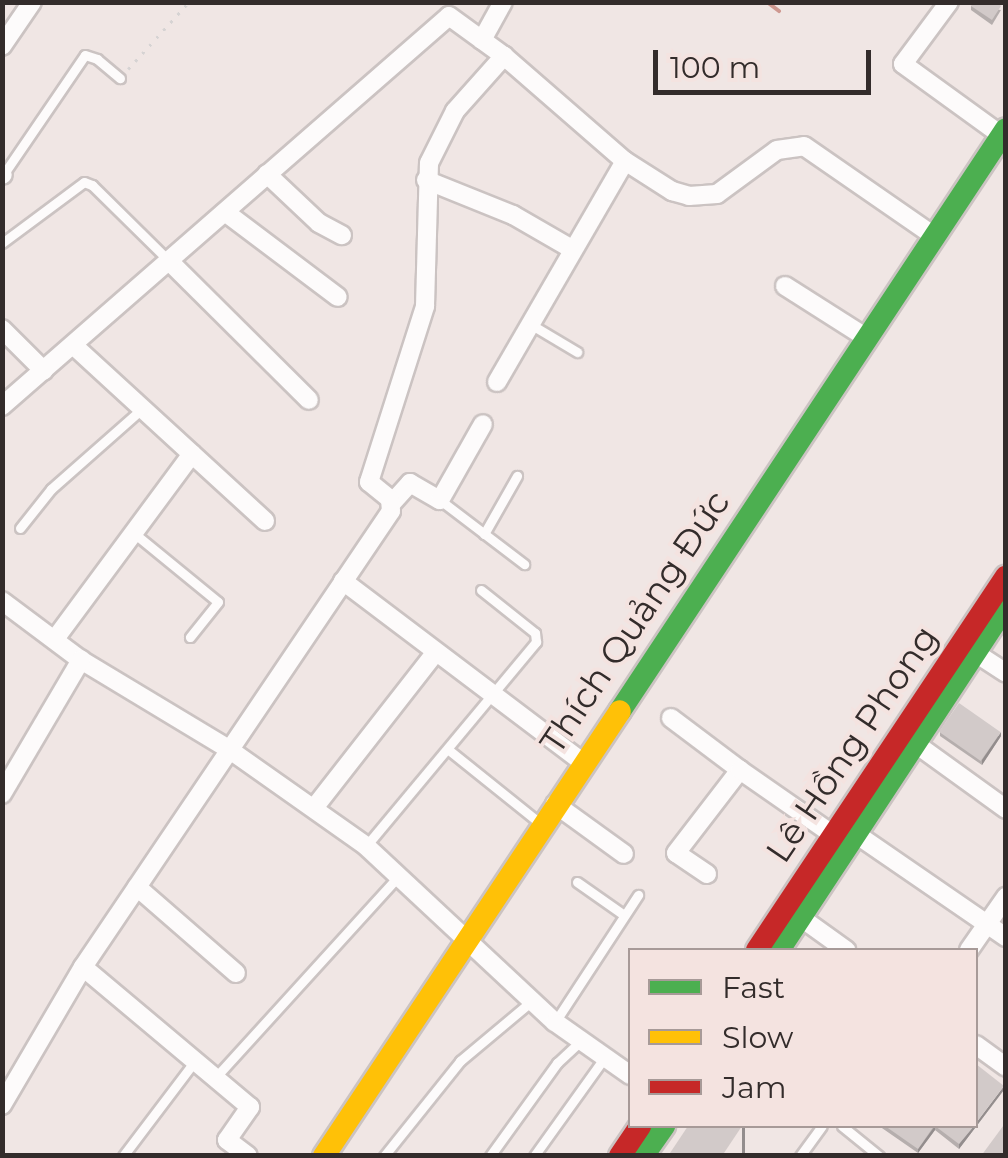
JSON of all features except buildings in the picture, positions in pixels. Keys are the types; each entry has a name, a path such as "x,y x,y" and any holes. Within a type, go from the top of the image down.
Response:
{"street":[{"path":"2,46 32,2"},
{"path":"482,40 503,2"},
{"path":"949,2 904,64 1004,132"},
{"path":"2,406 449,16 504,56 626,161 672,191 704,196 730,188 786,146 804,146 934,236"},
{"path":"392,502 369,482 425,306 426,180 446,126 504,56"},
{"name":"Thích Quảng Đức","path":"324,1156 1004,132"},
{"path":"498,382 626,161"},
{"path":"268,174 319,223 342,235"},
{"path":"426,180 513,215 572,249"},
{"path":"224,212 338,296"},
{"path":"169,261 309,400"},
{"path":"785,286 867,338"},
{"path":"2,328 44,371"},
{"path":"74,346 265,521"},
{"path":"2,1105 83,967 391,511 392,502 410,484 440,500 483,424"},
{"path":"55,640 192,454"},
{"name":"Lê Hồng Phong","path":"758,948 916,744 1006,576"},
{"path":"343,580 494,698 584,762"},
{"path":"2,601 82,660 230,750 366,846 555,1022 628,1074"},
{"name":"Lê Hồng Phong","path":"780,948 844,834 967,648 1006,606"},
{"path":"967,648 1006,673"},
{"path":"314,808 435,652"},
{"path":"2,794 82,660"},
{"path":"671,718 740,770 1006,938"},
{"path":"916,744 1006,809"},
{"path":"2,752 19,764"},
{"path":"707,874 676,854 740,770"},
{"path":"555,804 624,854"},
{"path":"136,887 236,973"},
{"path":"970,948 1006,896"},
{"path":"800,917 843,948"},
{"path":"83,967 250,1107 227,1140 248,1156"},
{"path":"978,1047 1002,1056"},
{"path":"620,1156 639,1128"},
{"path":"643,1156 663,1128"}],"lane":[{"path":"3,175 85,55 97,58 120,78"},
{"path":"2,242 84,182 92,185 169,261"},
{"path":"530,324 577,352"},
{"path":"20,528 51,489 142,408"},
{"path":"484,534 517,476"},
{"path":"440,500 524,564"},
{"path":"135,534 218,602 190,637"},
{"path":"366,846 494,698 537,638 481,590"},
{"path":"450,751 541,824"},
{"path":"214,1079 400,875"},
{"path":"577,882 624,915"},
{"path":"555,1022 638,895"},
{"path":"384,1156 460,1062 533,1000"},
{"path":"490,1156 557,1063 580,1042"},
{"path":"534,1156 604,1058"},
{"path":"123,1156 194,1062"},
{"path":"800,1156 821,1128"},
{"path":"844,1128 879,1156"}],"path":[{"path":"120,78 189,2"}],"waterway":[{"path":"767,2 779,11"}],"traffic: fast":[{"path":"620,711 1006,129"},
{"path":"780,948 1006,606"},
{"path":"643,1156 663,1128"}],"traffic: slow":[{"path":"324,1156 620,711"}],"traffic: jam":[{"path":"758,948 1006,576"},
{"path":"620,1156 639,1128"}]}
